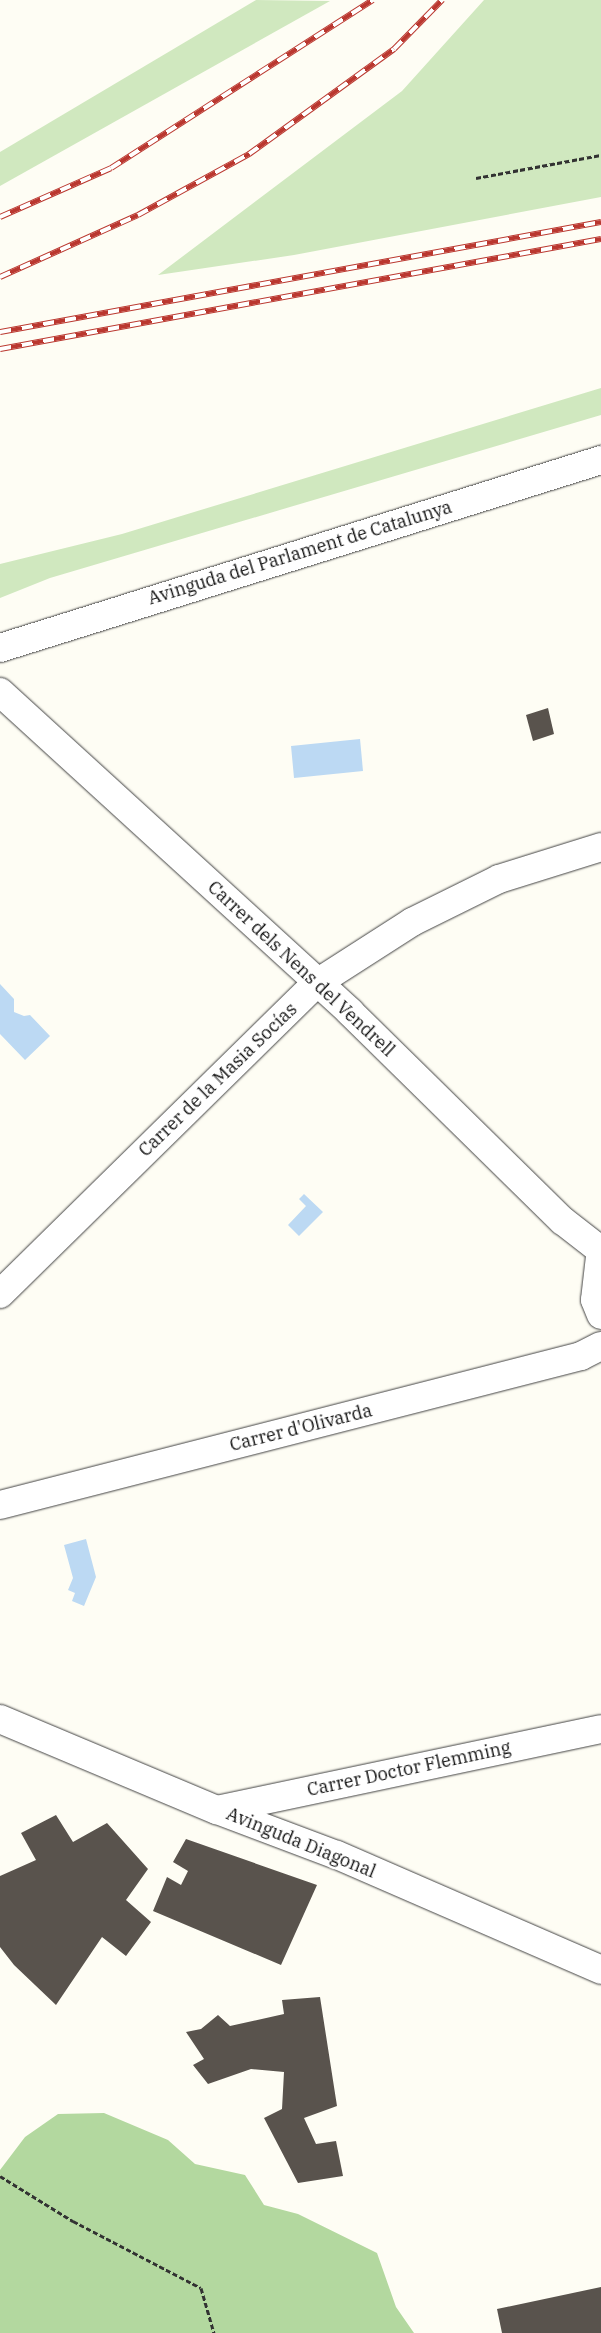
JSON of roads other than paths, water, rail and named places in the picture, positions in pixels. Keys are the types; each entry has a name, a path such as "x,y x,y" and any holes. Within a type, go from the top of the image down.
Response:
{"street":[{"name":"Avinguda del Parlament de Catalunya","path":"0,648 601,460"},
{"name":"Carrer dels Nens del Vendrell","path":"0,692 318,983 563,1221 600,1249"},
{"name":"Carrer de la Masia Socías","path":"0,1294 318,983 412,922 499,879 601,846"},
{"path":"600,1249 595,1300 601,1315"},
{"name":"Carrer d'Olivarda","path":"0,1505 581,1356 601,1346"},
{"name":"Avinguda Diagonal","path":"0,1719 217,1810 337,1855 601,1970"},
{"name":"Carrer Doctor Flemming","path":"217,1810 601,1729"}],"water":[{"path":"360,739 363,771 294,778 291,746"},
{"path":"0,984 14,999 14,1012 24,1016 30,1015 50,1036 25,1060 0,1034"},
{"path":"304,1194 323,1212 299,1236 288,1225 306,1206 299,1199"},
{"path":"86,1539 96,1577 84,1606 72,1601 75,1593 68,1590 73,1578 64,1545"}],"railway":[{"path":"0,217 111,168 373,0"},
{"path":"0,277 138,215 249,154 394,49 442,0"},
{"path":"0,332 601,222"},
{"path":"0,349 601,239"}]}
